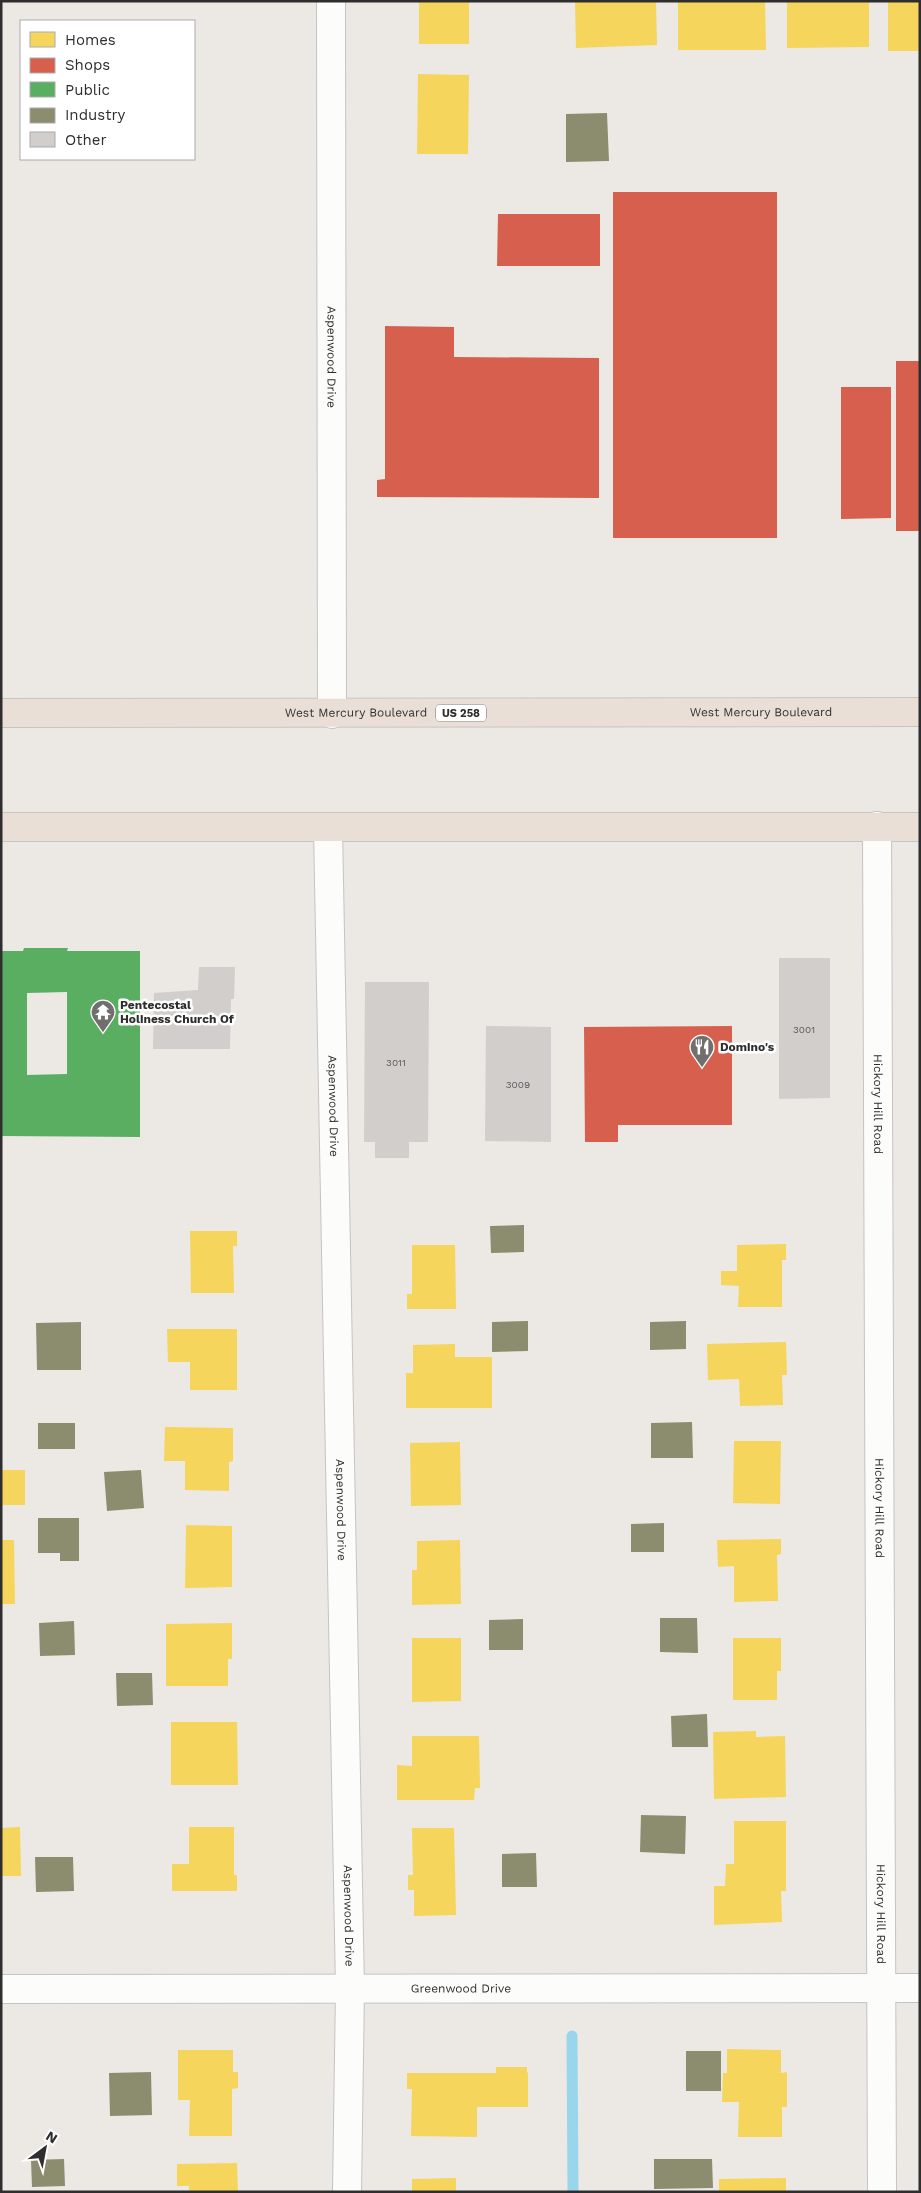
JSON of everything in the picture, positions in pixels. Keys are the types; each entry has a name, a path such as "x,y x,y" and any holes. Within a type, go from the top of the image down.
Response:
{"highway":[{"name":"West Mercury Boulevard","path":"1,713 920,712"},
{"path":"1,827 920,826"}],"street":[{"name":"Aspenwood Drive","path":"331,1 332,714"},
{"name":"Hickory Hill Road","path":"877,826 883,1988 882,2192"},
{"name":"Aspenwood Drive","path":"328,828 350,1989 347,2192"},
{"name":"Greenwood Drive","path":"1,1989 920,1988"}],"building: Homes":[{"path":"419,1 469,1 469,44 419,44"},
{"path":"575,1 656,1 657,45 576,48"},
{"path":"678,1 765,1 766,50 678,50"},
{"path":"787,1 869,1 869,47 787,48"},
{"path":"888,1 920,1 920,51 888,51"},
{"path":"418,74 469,75 468,154 417,154"},
{"path":"190,1231 237,1231 237,1246 233,1246 234,1293 191,1293"},
{"path":"786,1244 786,1260 782,1260 782,1307 738,1307 739,1286 721,1285 721,1271 737,1271 737,1245"},
{"path":"412,1245 455,1245 456,1309 407,1309 407,1294 412,1294"},
{"path":"167,1329 237,1329 237,1390 190,1390 190,1362 168,1362"},
{"path":"786,1342 787,1375 782,1375 783,1405 740,1406 739,1379 708,1380 707,1344"},
{"path":"455,1344 455,1357 492,1357 492,1408 406,1408 406,1373 413,1373 413,1345"},
{"path":"165,1427 233,1428 233,1461 229,1462 229,1491 185,1490 185,1461 164,1461"},
{"path":"734,1441 781,1441 780,1504 733,1503"},
{"path":"460,1442 461,1505 411,1506 410,1443"},
{"path":"1,1470 25,1470 25,1505 1,1505"},
{"path":"186,1525 232,1526 232,1587 185,1588"},
{"path":"781,1539 781,1554 777,1555 778,1601 734,1602 734,1566 718,1567 717,1540"},
{"path":"1,1540 14,1540 15,1604 1,1604"},
{"path":"460,1540 461,1604 412,1605 412,1570 417,1570 417,1541"},
{"path":"232,1623 232,1659 228,1659 228,1686 166,1686 166,1624"},
{"path":"412,1638 461,1638 461,1701 412,1702"},
{"path":"733,1638 781,1638 781,1671 777,1671 777,1700 733,1700"},
{"path":"171,1722 237,1722 238,1785 171,1785"},
{"path":"756,1731 756,1737 785,1736 786,1797 714,1799 713,1732"},
{"path":"412,1736 479,1736 480,1788 475,1788 474,1800 397,1800 397,1765 412,1766"},
{"path":"734,1821 786,1821 786,1891 781,1891 782,1922 714,1925 714,1886 725,1886 726,1864 734,1864"},
{"path":"20,1827 21,1876 1,1876 1,1828"},
{"path":"189,1827 234,1827 234,1875 237,1875 237,1891 172,1891 172,1864 189,1864"},
{"path":"412,1828 454,1828 456,1915 414,1916 414,1890 408,1890 408,1875 413,1875"},
{"path":"727,2049 781,2050 781,2073 787,2072 787,2107 782,2107 782,2137 738,2137 739,2102 722,2102 723,2073 727,2073"},
{"path":"178,2050 233,2050 233,2072 238,2072 238,2088 232,2089 232,2136 189,2136 190,2100 178,2100"},
{"path":"496,2067 527,2067 528,2107 477,2107 477,2137 411,2136 412,2089 407,2089 407,2073 496,2073"},
{"path":"237,2163 238,2192 189,2192 189,2186 177,2186 177,2164"},
{"path":"456,2178 456,2192 412,2192 412,2179"},
{"path":"786,2178 786,2192 719,2192 719,2179"}],"building: Shops":[{"path":"613,192 777,192 777,538 613,538"},
{"path":"498,214 600,214 600,266 497,266"},
{"path":"385,326 454,327 454,357 599,358 599,498 377,497 377,480 385,479"},
{"path":"896,361 920,361 920,531 896,531"},
{"path":"841,387 891,387 891,518 841,519"},
{"path":"732,1026 732,1125 618,1125 618,1142 585,1142 584,1027"}],"building: Public":[{"name":"Pentecostal Holiness Church Of","path":"24,948 68,948 67,951 140,951 140,1137 1,1136 1,951 23,951","holes":["67,992 67,1074 27,1075 27,993"]}],"building: Industry":[{"path":"607,113 609,161 566,162 566,114"},
{"path":"524,1225 524,1252 491,1253 490,1226"},
{"path":"528,1321 528,1351 492,1352 492,1322"},
{"path":"686,1321 686,1349 650,1350 650,1322"},
{"path":"81,1322 81,1370 37,1370 36,1323"},
{"path":"692,1422 693,1458 651,1458 651,1423"},
{"path":"38,1423 75,1423 75,1449 38,1449"},
{"path":"141,1470 144,1508 107,1511 104,1472"},
{"path":"38,1518 79,1518 79,1561 60,1561 60,1553 38,1553"},
{"path":"664,1523 664,1552 631,1552 631,1524"},
{"path":"660,1618 697,1618 698,1653 660,1652"},
{"path":"523,1619 523,1650 489,1650 489,1620"},
{"path":"74,1621 75,1655 40,1656 39,1623"},
{"path":"116,1673 152,1673 153,1705 117,1706"},
{"path":"707,1714 708,1747 672,1747 671,1716"},
{"path":"641,1815 686,1816 685,1854 640,1852"},
{"path":"536,1853 537,1887 502,1887 502,1854"},
{"path":"35,1857 73,1857 74,1891 36,1892"},
{"path":"686,2051 721,2051 721,2091 686,2091"},
{"path":"151,2072 152,2115 110,2116 109,2073"},
{"path":"64,2159 65,2186 32,2187 31,2160"},
{"path":"654,2159 712,2159 713,2188 654,2189"}],"building: Other":[{"path":"779,958 830,958 830,1098 779,1099"},
{"path":"199,967 235,967 234,999 231,999 230,1049 153,1049 154,993 198,990"},
{"path":"365,982 429,982 428,1142 409,1142 409,1158 375,1158 375,1142 364,1142"},
{"path":"486,1026 551,1027 551,1142 485,1141"}],"waterway":[{"path":"572,2036 573,2192"}],"place":[{"name":"Pentecostal Holiness Church Of","path":"103,1033"},
{"name":"Domino's","path":"702,1068"}]}
